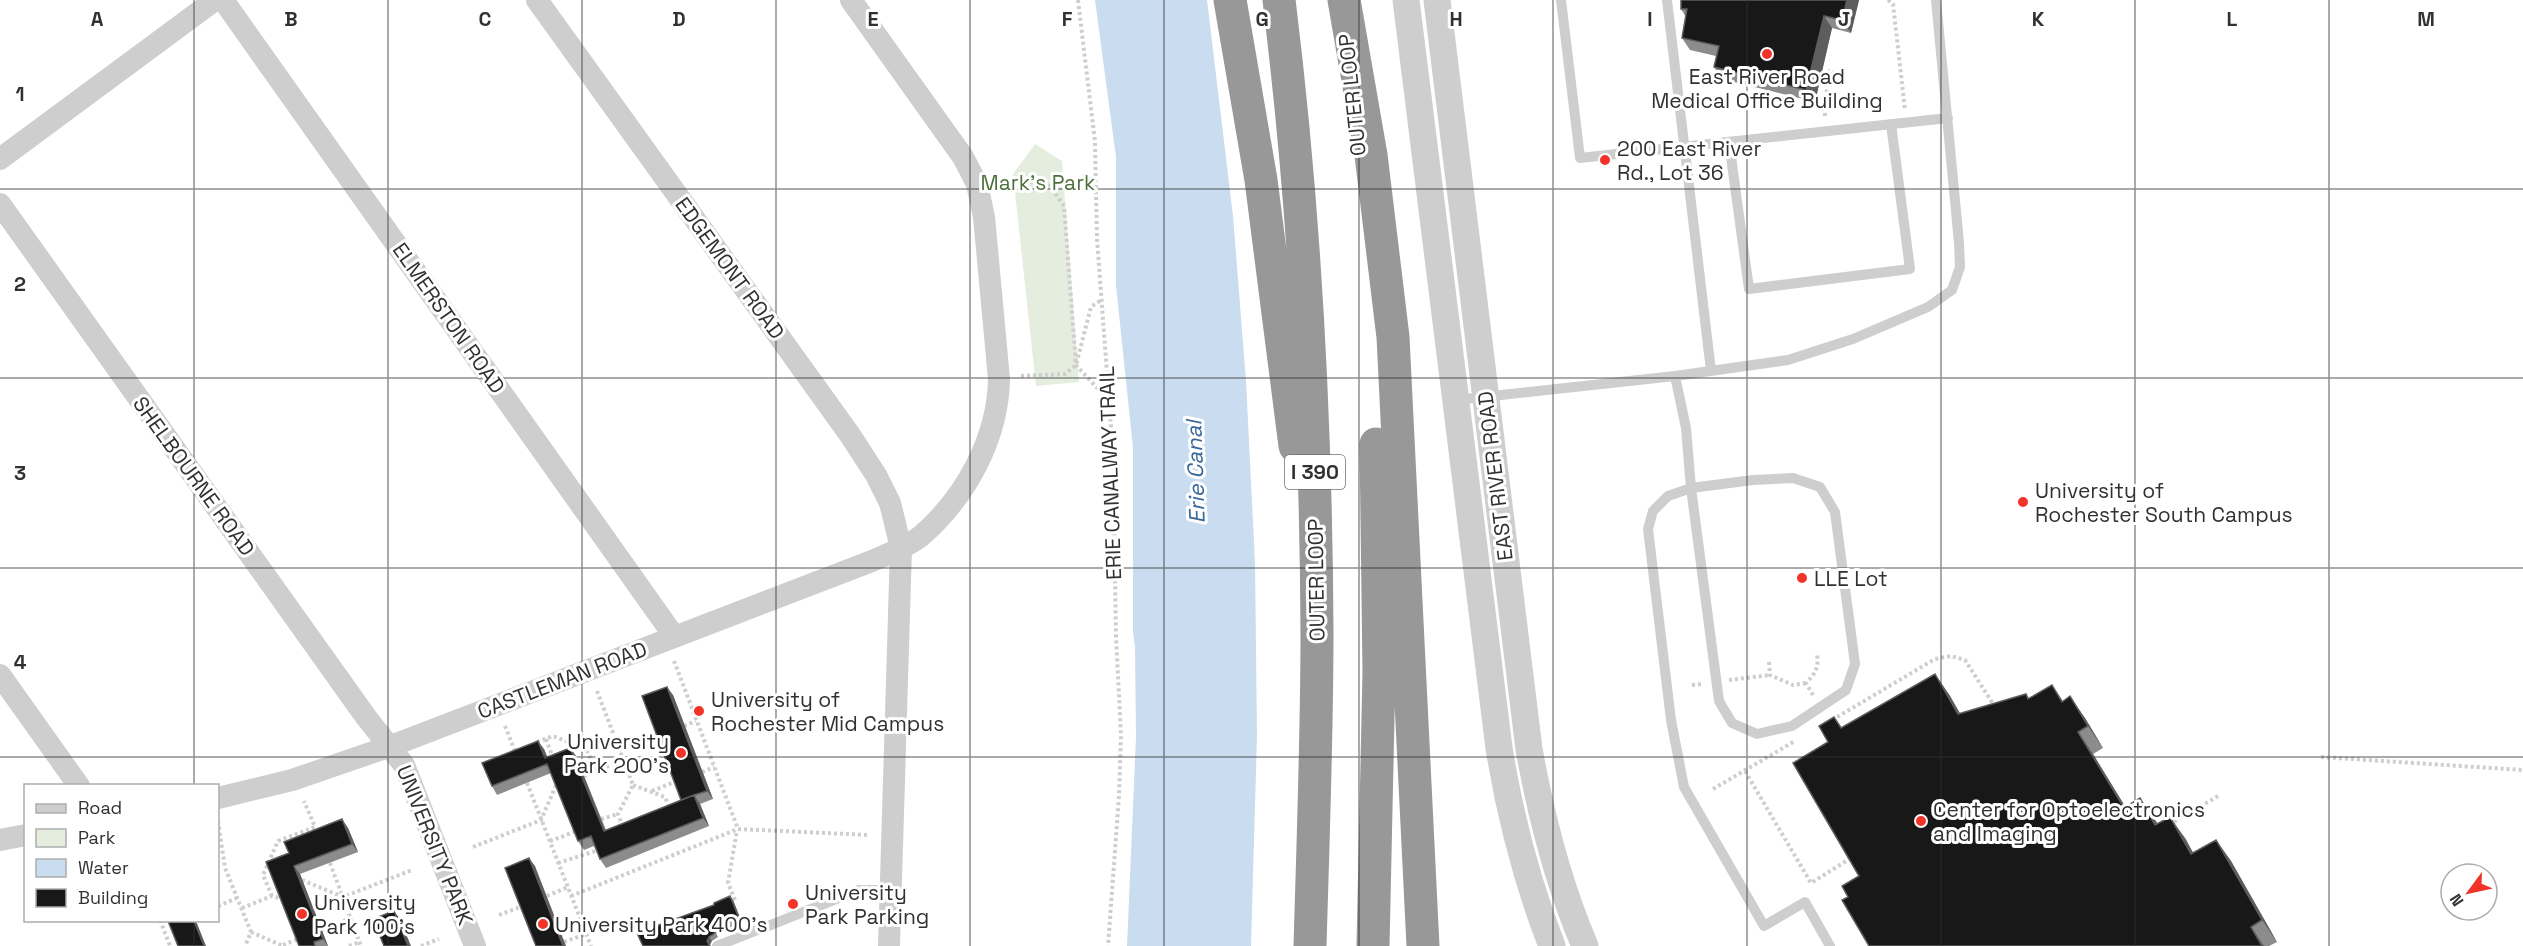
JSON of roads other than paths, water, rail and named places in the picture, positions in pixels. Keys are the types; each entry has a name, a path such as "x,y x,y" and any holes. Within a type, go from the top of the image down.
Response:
{"highway":[{"path":"1230,0 1266,220 1317,631"},
{"name":"OUTER LOOP","path":"1279,0 1292,117 1308,309 1314,445 1317,631 1310,946"},
{"path":"1343,0 1371,155 1392,326 1423,946"},
{"name":"OUTER LOOP","path":"1343,0 1362,193 1377,459 1379,699 1372,946"}],"street":[{"path":"0,159 214,0"},
{"name":"ELMERSTON ROAD","path":"223,0 674,636"},
{"name":"EDGEMONT ROAD","path":"537,0 850,435 876,475 890,503 901,548 889,946"},
{"name":"CASTLEMAN ROAD","path":"219,798 292,780 391,746 901,548 920,537 942,514 966,483 990,436 995,420 999,379 984,216 977,184 963,157 852,0"},
{"name":"EAST RIVER ROAD","path":"1406,0 1492,701 1505,785 1532,891 1552,946"},
{"name":"EAST RIVER ROAD","path":"1437,0 1524,713 1536,786 1553,857 1585,946"},
{"name":"SHELBOURNE ROAD","path":"0,204 366,717 391,746"},
{"path":"0,675 78,784"},
{"name":"UNIVERSITY PARK","path":"391,746 404,765 476,946"},
{"path":"0,840 24,835"}],"lane":[{"path":"1561,0 1580,158 1948,118"},
{"path":"1669,0 1711,371"},
{"path":"1455,400 1675,376 1788,360 1853,339 1928,307 1952,290 1960,267 1936,0"},
{"path":"1729,142 1749,289 1910,269 1891,124"},
{"path":"1675,376 1686,428 1691,488 1719,701 1732,723 1756,734 1792,726 1846,690 1855,664 1835,512 1820,487 1793,478 1753,480 1691,488 1668,496 1653,511 1648,529 1671,720 1684,787 1764,926 1805,903 1830,946"},
{"path":"717,946 859,890 891,890"}],"water":[{"name":"Erie Canal","path":"1095,0 1207,0 1233,216 1246,381 1255,563 1257,736 1251,946 1127,946 1136,737 1133,632 1133,448 1116,285 1116,157"}],"place":[{"name":"East River Road Medical Office Building","path":"1767,54"},
{"name":"200 East River Rd., Lot 36","path":"1605,160"},
{"name":"University of Rochester South Campus","path":"2023,502"},
{"name":"LLE Lot","path":"1802,578"},
{"name":"University of Rochester Mid Campus","path":"699,711"},
{"name":"University Park 200's","path":"681,753"},
{"name":"Center for Optoelectronics and Imaging","path":"1921,821"},
{"name":"University Park Parking","path":"793,904"},
{"name":"University Park 100's","path":"302,914"},
{"name":"University Park 400's","path":"543,924"}],"park label":[{"name":"Mark's Park","path":"1038,182"}]}
